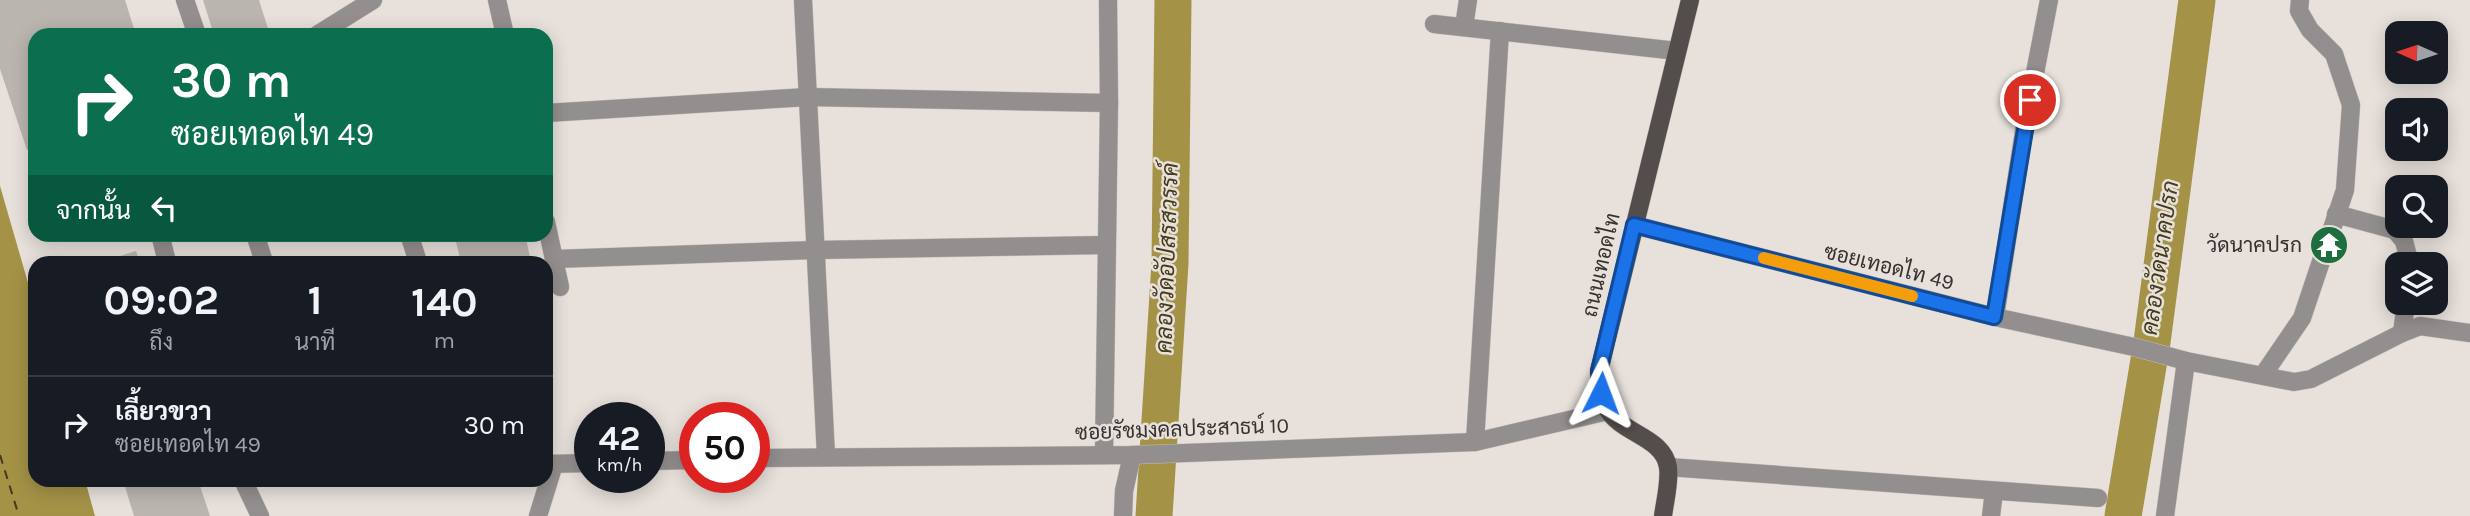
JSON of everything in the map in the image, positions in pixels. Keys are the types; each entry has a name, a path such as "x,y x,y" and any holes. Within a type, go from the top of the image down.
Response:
{"main road":[{"name":"ถนนเทอดไท","path":"1608,411 1601,393 1599,371 1690,0"},
{"path":"1608,411 1622,425 1651,442 1662,453 1668,467 1663,516"}],"street":[{"path":"185,0 195,28"},
{"path":"328,28 373,0"},
{"path":"497,0 503,28"},
{"path":"803,0 826,456"},
{"path":"1104,455 1108,0"},
{"path":"1464,27 1468,0"},
{"path":"1994,317 2025,124 2049,0"},
{"path":"2263,375 2302,318 2345,190 2351,105 2334,54 2310,30 2299,11 2300,0"},
{"path":"1434,23 1677,51"},
{"path":"1475,442 1500,31"},
{"path":"553,113 808,97 1109,103"},
{"path":"2336,214 2395,230 2404,241 2407,252"},
{"name":"ซอยเทอดไท 49","path":"1634,225 1994,317 2186,361 2294,382 2311,379 2420,326 2470,333"},
{"path":"550,242 560,287"},
{"path":"554,259 816,250 1105,245"},
{"path":"2402,333 2404,315"},
{"path":"2165,516 2186,361"},
{"name":"ซอยรัชมงคลประสาธน์ 10","path":"770,458 1139,455 1475,442 1608,411"},
{"path":"1123,516 1124,491 1139,455"},
{"path":"553,464 574,463"},
{"path":"1668,467 2098,498"},
{"path":"246,487 260,516"},
{"path":"538,516 545,487"},
{"path":"1991,516 1994,491"}],"shaded area":[{"path":"0,186 28,283 28,487 87,487 95,516 0,516"}],"building":[{"path":"0,0 125,0 134,28 28,28 27,150 0,69"},
{"path":"203,0 259,0 268,28 212,28"},
{"path":"456,242 527,242 530,256 460,256"},
{"path":"136,251 138,256 120,256"},
{"path":"125,487 200,487 210,516 134,516"}],"waterway":[{"name":"คลองวัดอัปสรสวรรค์","path":"1154,516 1170,263 1173,0"},
{"name":"คลองวัดนาคปรก","path":"2123,516 2152,342 2197,0"}],"ferry route":[{"path":"0,455 19,516"}],"slow traffic":[{"path":"1764,258 1912,296"}],"place":[{"name":"วัดนาคปรก","path":"2329,245"}],"route":[{"path":"1601,393 1599,371 1634,225 1994,317 2030,100"}]}
